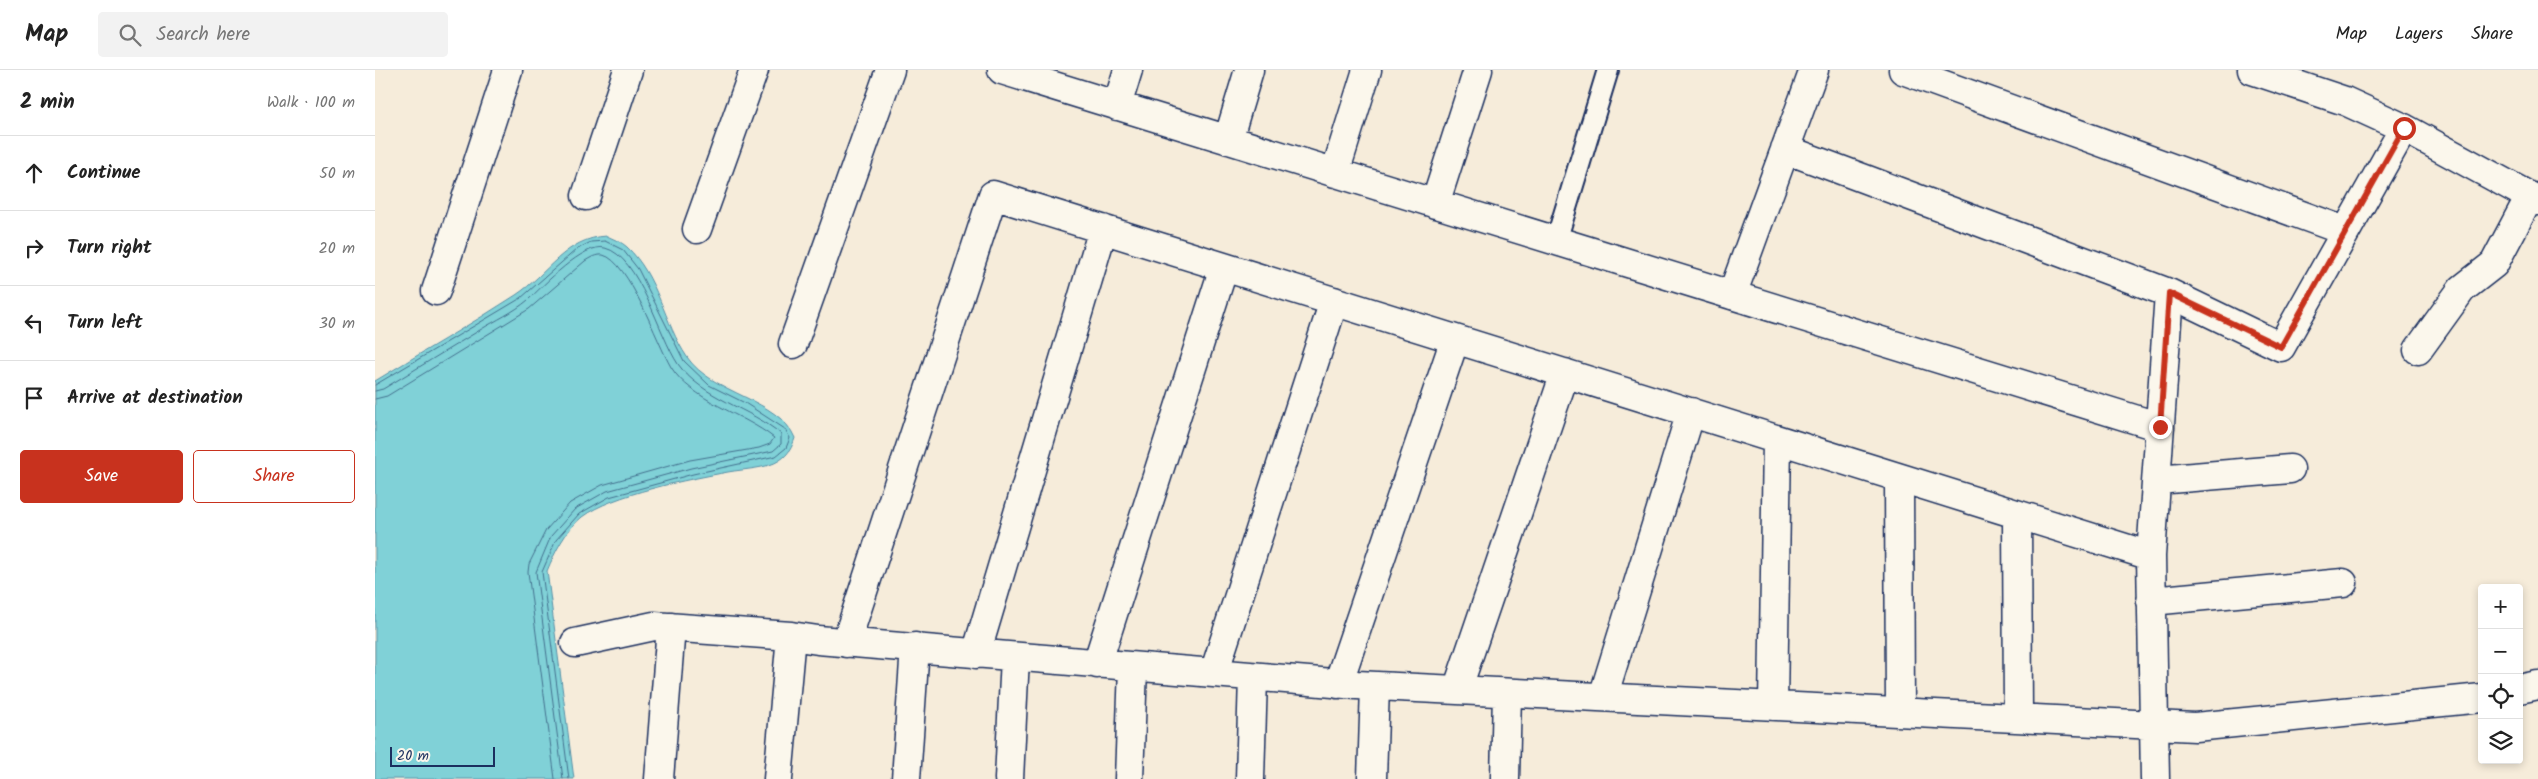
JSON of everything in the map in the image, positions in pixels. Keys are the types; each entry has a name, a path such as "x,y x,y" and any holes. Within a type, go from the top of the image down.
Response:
{"street":[{"path":"436,291 508,70"},
{"path":"586,196 628,70"},
{"path":"697,229 754,70"},
{"path":"793,344 890,70"},
{"path":"1002,70 2160,427"},
{"path":"1117,106 1129,70"},
{"path":"1227,140 1249,70"},
{"path":"1335,173 1367,70"},
{"path":"1435,204 1478,70"},
{"path":"1732,295 1814,70"},
{"path":"1903,70 2345,231"},
{"path":"2252,70 2345,101 2404,128 2534,198 2494,264 2461,289 2418,350"},
{"path":"1785,149 2169,293 2281,347 2404,128"},
{"path":"846,643 993,194 2151,556"},
{"path":"976,654 1103,229"},
{"path":"1097,664 1224,267"},
{"path":"2155,779 2152,724 2151,556 2169,293"},
{"path":"1214,673 1334,301"},
{"path":"1338,684 1455,339"},
{"path":"1457,690 1565,373"},
{"path":"1603,698 1691,412"},
{"path":"1773,706 1777,440"},
{"path":"2157,480 2290,469"},
{"path":"1899,478 1900,712"},
{"path":"2017,515 2018,718"},
{"path":"2151,600 2343,583"},
{"path":"575,643 654,626 671,626 791,636 846,643 915,647 976,654 1338,684 2195,727 2478,698"},
{"path":"659,779 671,626"},
{"path":"778,779 791,636"},
{"path":"906,779 915,647"},
{"path":"1009,779 1015,656"},
{"path":"1129,779 1133,667"},
{"path":"1250,779 1253,677"},
{"path":"2523,689 2538,685"},
{"path":"1372,779 1375,686"},
{"path":"1505,779 1507,692"}],"lane":[{"path":"1556,241 1608,70"}],"water":[{"path":"607,236 627,247 638,259 654,286 679,344 698,370 712,380 775,414 787,425 795,438 793,444 783,458 769,465 673,483 612,501 582,517 566,535 547,571 574,779 375,779 375,381 516,295 568,250 592,238"}],"route":[{"path":"2160,427 2169,293 2281,347 2404,128"}]}
